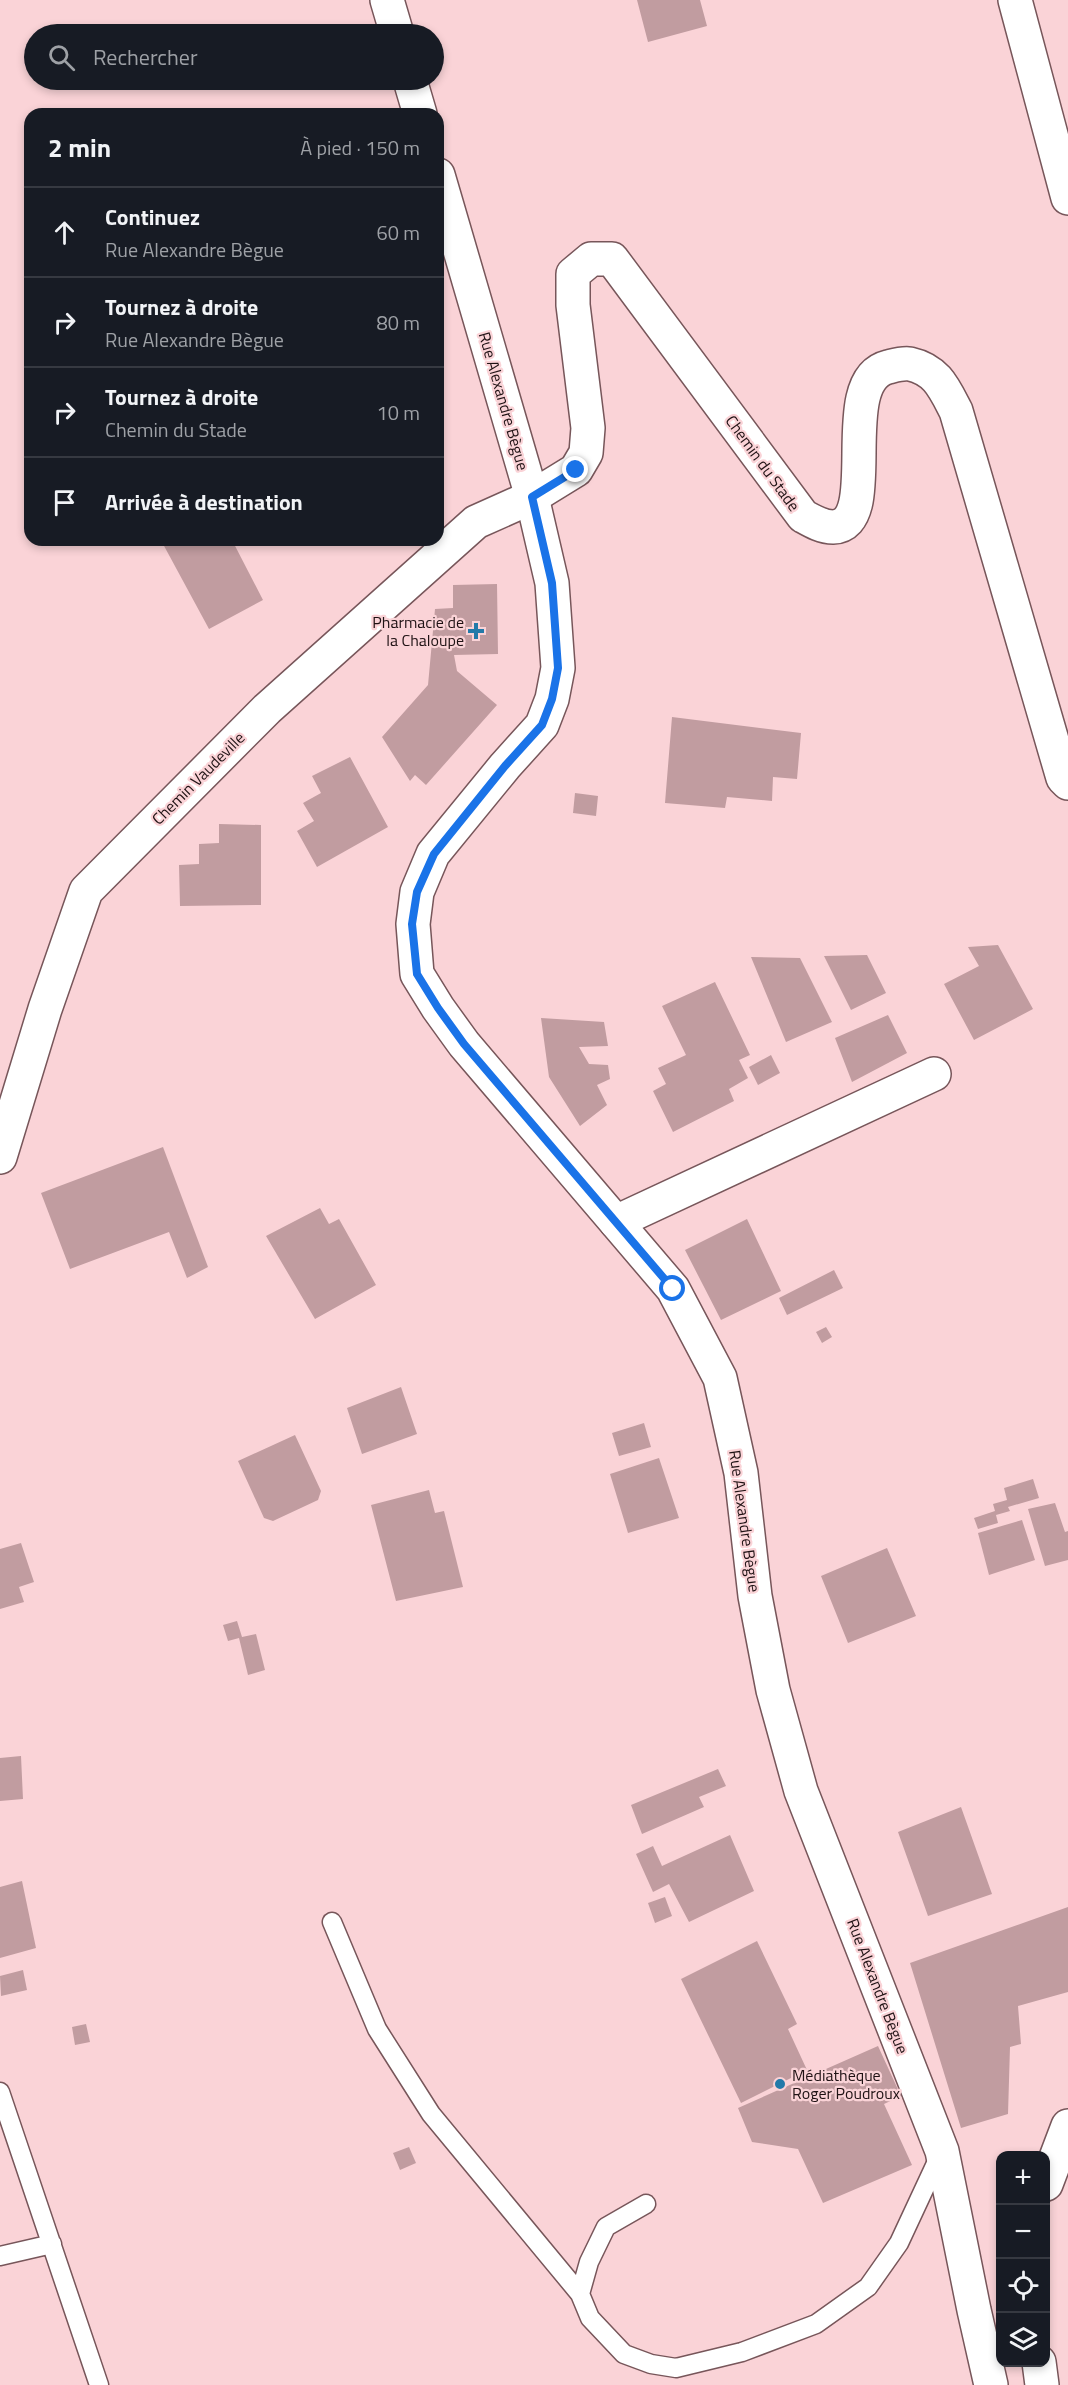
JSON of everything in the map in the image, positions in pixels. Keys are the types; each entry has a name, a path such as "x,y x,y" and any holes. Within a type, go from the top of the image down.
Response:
{"street":[{"path":"387,0 394,24"},
{"path":"1015,0 1068,198"},
{"path":"413,90 418,108"},
{"name":"Rue Alexandre Bègue","path":"444,196 532,497 552,583 558,668 552,699 542,725 505,766 434,854 417,892 412,924 417,974 464,1044 673,1289 720,1378 741,1473 754,1596 773,1689 801,1791 942,2151 991,2385"},
{"name":"Chemin du Stade","path":"532,497 576,470 586,453 588,428 573,305 573,274 591,259 612,259 803,516 821,525 834,527 845,521 853,512 858,492 861,401 868,382 880,369 903,363 924,367 943,386 956,411 1059,766 1063,778 1068,783"},
{"name":"Chemin Vaudeville","path":"0,1157 45,1009 86,891 267,709 476,522 532,497"},
{"path":"616,1222 934,1074"},
{"path":"1050,2173 1068,2126"},
{"path":"1040,2367 1042,2385"}],"lane":[{"path":"333,1922 377,2029 431,2114 580,2294 590,2318 624,2354 651,2364 676,2368 742,2352 816,2324 868,2287 898,2243 942,2151"},
{"path":"0,2092 99,2385"},
{"path":"580,2294 589,2262 606,2227 646,2204"},
{"path":"0,2256 52,2244"}],"building":[{"path":"637,0 700,0 707,26 648,42"},
{"path":"164,546 235,546 263,600 209,629"},
{"path":"497,584 498,654 454,655 457,671 497,705 426,785 415,775 410,781 382,737 428,685 435,609 453,608 453,585"},
{"path":"672,717 801,733 797,779 773,777 772,801 727,797 725,808 665,803"},
{"path":"350,757 388,827 317,867 297,831 314,821 303,803 321,793 312,776"},
{"path":"575,793 598,796 596,816 573,813"},
{"path":"219,824 261,825 261,905 180,906 179,865 199,864 199,844 219,843"},
{"path":"998,945 1033,1009 974,1040 944,984 979,966 968,947"},
{"path":"867,955 886,993 851,1010 824,956"},
{"path":"751,957 800,958 832,1022 786,1042"},
{"path":"715,982 750,1055 739,1060 748,1078 729,1089 734,1101 673,1132 653,1091 666,1084 658,1068 686,1055 662,1006"},
{"path":"888,1015 907,1053 852,1082 835,1038"},
{"path":"541,1018 604,1022 608,1046 579,1047 589,1064 608,1065 610,1079 597,1085 607,1105 580,1126 549,1077"},
{"path":"771,1055 780,1073 758,1085 749,1067"},
{"path":"163,1147 208,1267 187,1278 169,1232 70,1269 41,1193"},
{"path":"320,1208 329,1224 339,1219 376,1285 315,1319 266,1236"},
{"path":"747,1219 781,1291 721,1320 685,1250"},
{"path":"834,1270 843,1288 787,1315 779,1298"},
{"path":"826,1327 832,1337 822,1343 816,1332"},
{"path":"401,1387 417,1434 362,1454 347,1408"},
{"path":"644,1423 651,1447 619,1456 612,1433"},
{"path":"295,1435 321,1491 318,1500 273,1521 264,1518 238,1461"},
{"path":"659,1458 679,1518 628,1533 610,1474"},
{"path":"1033,1479 1039,1498 1008,1507 1010,1511 996,1515 998,1523 978,1529 974,1518 995,1511 993,1504 1007,1500 1004,1488"},
{"path":"429,1490 435,1513 444,1511 463,1587 396,1601 371,1505"},
{"path":"1055,1503 1065,1532 1068,1531 1068,1560 1045,1566 1028,1509"},
{"path":"1022,1520 1035,1560 989,1575 978,1533"},
{"path":"21,1543 34,1582 19,1587 24,1602 0,1609 0,1549"},
{"path":"887,1548 916,1616 848,1643 821,1576"},
{"path":"237,1621 242,1637 256,1634 265,1670 248,1675 239,1638 228,1641 223,1625"},
{"path":"21,1756 23,1799 0,1801 0,1758"},
{"path":"718,1769 726,1786 699,1797 704,1807 642,1834 631,1805"},
{"path":"961,1807 992,1894 928,1916 898,1832"},
{"path":"730,1835 754,1891 689,1922 669,1884 653,1892 636,1854 653,1846 662,1866"},
{"path":"22,1881 36,1948 0,1958 0,1887"},
{"path":"665,1897 672,1916 655,1923 648,1903"},
{"path":"1068,1907 1068,1992 1018,2006 1021,2044 1010,2047 1008,2114 961,2128 910,1963"},
{"path":"757,1941 797,2024 788,2029 807,2070 741,2103 681,1979"},
{"path":"23,1970 27,1990 1,1996 0,1976"},
{"path":"86,2024 90,2042 75,2045 72,2027"},
{"path":"878,2046 901,2096 884,2104 912,2165 823,2203 798,2149 752,2142 738,2108"},
{"path":"409,2147 416,2163 400,2170 393,2153"}],"place":[{"name":"Pharmacie de la Chaloupe","path":"476,631"},
{"name":"Médiathèque Roger Poudroux","path":"780,2084"}],"route":[{"path":"576,470 532,497 552,583 558,668 552,699 542,725 505,766 434,854 417,892 412,924 417,974 464,1044 673,1289"}]}
